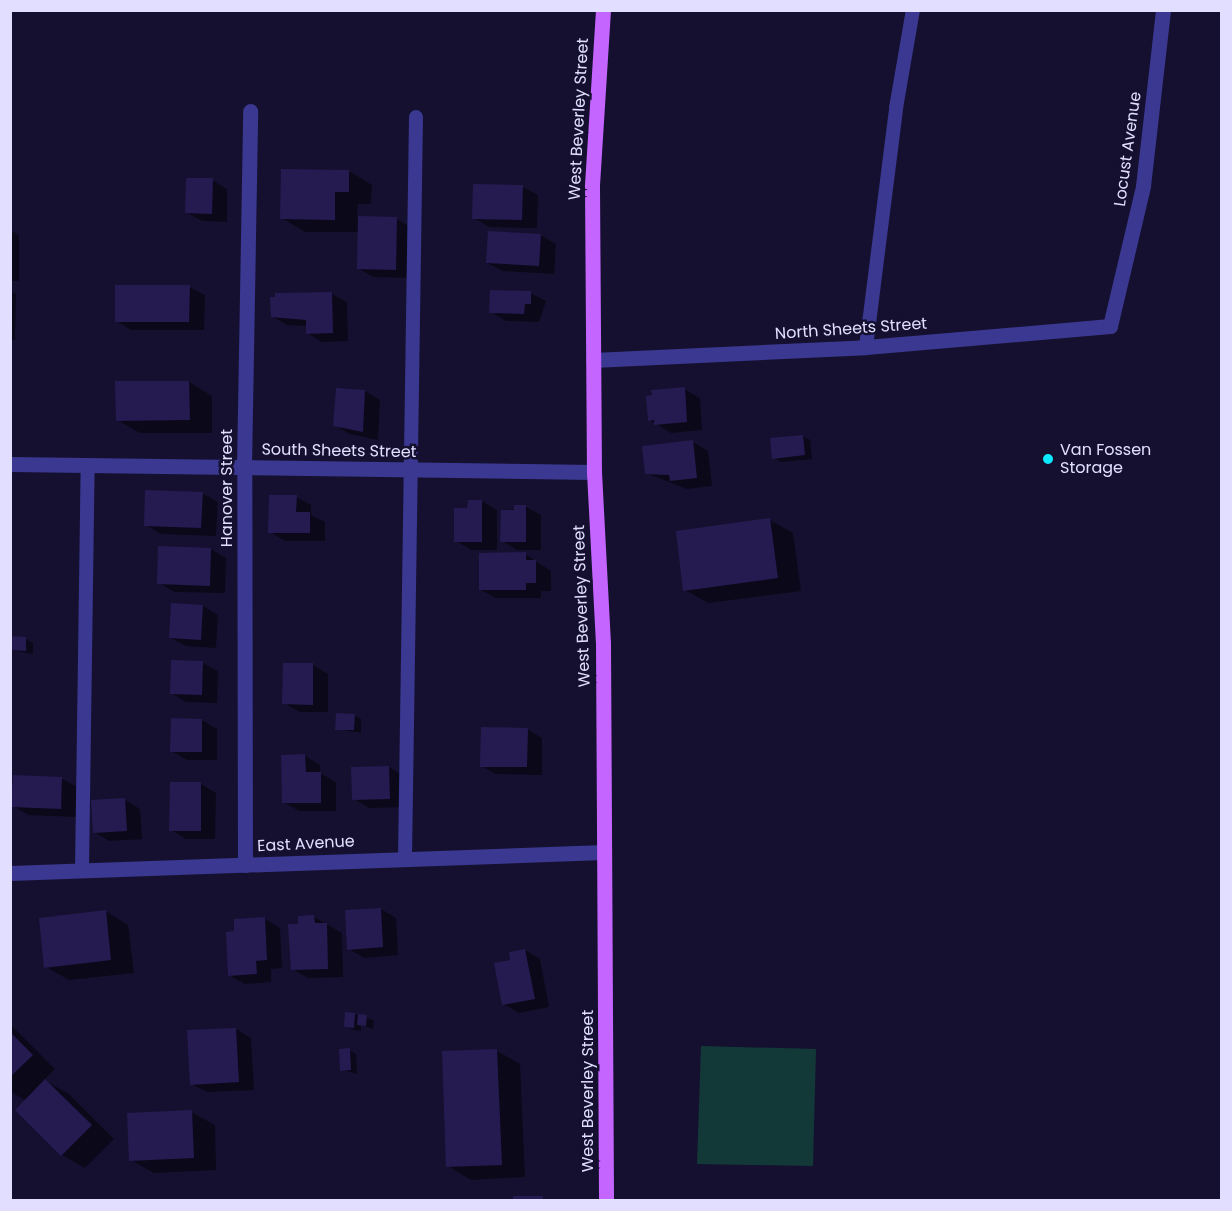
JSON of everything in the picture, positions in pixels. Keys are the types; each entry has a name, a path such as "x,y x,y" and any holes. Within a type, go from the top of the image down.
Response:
{"main road":[{"name":"West Beverley Street","path":"603,10 592,187 594,472 603,643 606,1200"}],"street":[{"name":"Locust Avenue","path":"1110,327 1143,186 1163,10"},
{"name":"Hanover Street","path":"245,865 244,467 250,111"},
{"name":"North Sheets Street","path":"593,360 866,347 1110,327"},
{"name":"South Sheets Street","path":"10,464 594,472"},
{"name":"East Avenue","path":"10,873 604,852"}],"lane":[{"path":"866,347 913,10"},
{"path":"405,858 416,117"},
{"path":"82,871 88,465"}],"green space":[{"path":"701,1046 816,1049 813,1166 697,1164"}],"building":[{"path":"281,169 349,170 349,192 335,192 335,220 280,219"},
{"path":"186,178 213,178 212,214 185,213"},
{"path":"473,184 523,185 522,220 472,219"},
{"path":"358,216 397,217 396,270 357,269"},
{"path":"488,231 541,234 539,266 486,263"},
{"path":"115,285 190,285 189,322 115,322"},
{"path":"490,290 531,291 531,304 525,304 524,314 489,313"},
{"path":"332,292 333,333 306,334 306,320 271,317 270,297 275,297 275,293"},
{"path":"115,381 189,381 190,420 116,421"},
{"path":"685,387 687,422 654,425 654,420 648,421 646,396 652,395 651,390"},
{"path":"336,388 365,390 363,432 333,426"},
{"path":"803,435 805,455 772,459 770,438"},
{"path":"693,440 697,478 670,481 669,475 645,474 642,446"},
{"path":"145,490 203,492 201,528 144,526"},
{"path":"269,495 297,495 296,512 310,512 310,533 268,533"},
{"path":"468,500 482,500 482,542 454,542 454,508 467,508"},
{"path":"514,505 526,505 526,542 500,542 501,510 514,510"},
{"path":"770,518 778,578 683,591 676,531"},
{"path":"158,546 211,548 210,586 157,584"},
{"path":"526,552 526,560 536,560 536,583 526,583 526,590 479,590 479,553"},
{"path":"171,603 203,605 201,640 169,638"},
{"path":"10,636 26,637 26,651 10,650"},
{"path":"171,660 203,661 202,695 170,694"},
{"path":"283,663 313,663 313,705 282,704"},
{"path":"336,713 355,714 354,730 335,730"},
{"path":"171,718 202,719 202,752 170,752"},
{"path":"481,727 528,728 527,767 480,767"},
{"path":"305,754 306,772 321,772 321,803 282,803 281,755"},
{"path":"389,766 390,799 352,800 351,767"},
{"path":"13,775 62,777 61,809 11,807"},
{"path":"170,782 201,782 201,831 169,831"},
{"path":"125,798 127,831 93,833 91,800"},
{"path":"381,908 383,947 347,950 345,910"},
{"path":"106,910 111,960 44,968 39,918"},
{"path":"314,915 315,923 327,923 328,969 291,970 288,924 298,924 298,916"},
{"path":"265,917 267,960 256,961 257,974 228,976 226,932 234,931 234,919"},
{"path":"525,949 535,999 502,1005 494,963 510,960 509,952"},
{"path":"345,1012 355,1013 354,1028 344,1027"},
{"path":"358,1014 367,1015 366,1026 357,1025"},
{"path":"236,1028 239,1082 190,1085 187,1030"},
{"path":"10,1032 33,1055 10,1077"},
{"path":"350,1048 351,1070 340,1071 339,1049"},
{"path":"497,1049 502,1165 446,1167 442,1051"},
{"path":"45,1079 92,1125 61,1156 15,1110"},
{"path":"192,1110 194,1158 129,1161 127,1113"},
{"path":"513,1196 543,1196 543,1200 513,1200"}],"place":[{"name":"Van Fossen Storage","path":"1048,459"}]}
